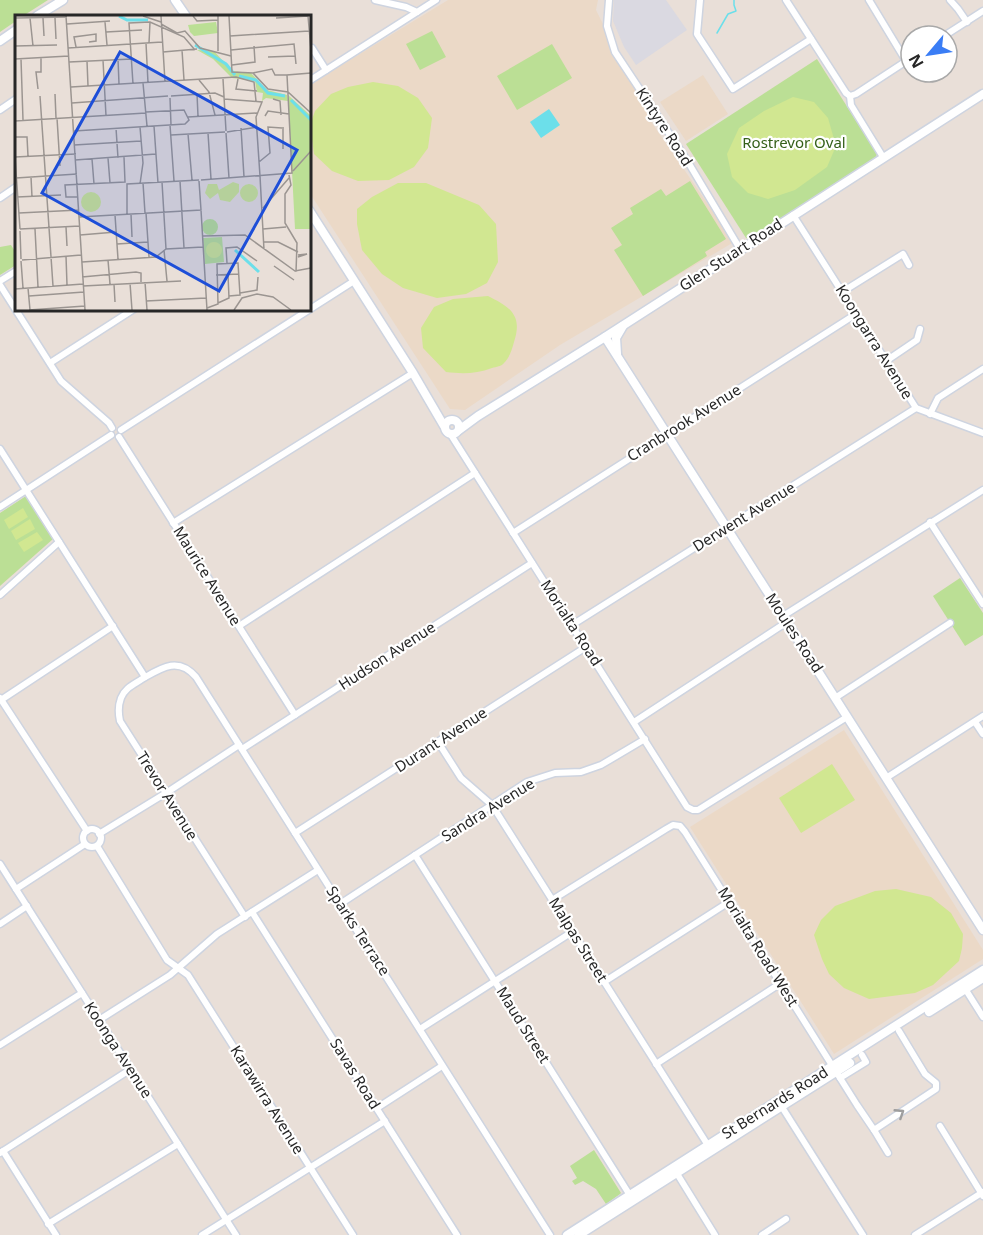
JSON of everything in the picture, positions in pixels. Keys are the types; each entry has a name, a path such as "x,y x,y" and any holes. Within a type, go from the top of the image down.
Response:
{"main road":[{"path":"39,15 63,0"},
{"path":"175,0 185,15"},
{"path":"0,41 15,31"},
{"name":"Glen Stuart Road","path":"455,426 478,416 605,337 983,94"},
{"name":"Morialta Road","path":"310,212 413,372 432,403 446,433 455,426 432,403"},
{"path":"618,357 616,338 624,324"},
{"name":"Moules Road","path":"605,337 983,930"},
{"name":"St Bernards Road","path":"579,1235 632,1198 780,1103 836,1072 899,1031 983,970"},
{"name":"St Bernards Road","path":"836,1072 964,986 983,978"},
{"name":"St Bernards Road","path":"567,1235 632,1198"}],"street":[{"path":"375,0 402,3 417,12"},
{"path":"310,80 436,0"},
{"name":"Kintyre Road","path":"609,0 608,26 615,52 688,162 740,249"},
{"path":"700,0 698,34 733,88 811,39"},
{"path":"786,0 850,96 851,105 884,157"},
{"path":"950,0 967,21"},
{"path":"870,1 899,44"},
{"path":"959,26 983,11"},
{"path":"312,48 326,70"},
{"path":"850,96 899,66"},
{"path":"0,110 15,100"},
{"path":"0,198 15,189"},
{"name":"Koongarra Avenue","path":"793,215 915,408 983,433"},
{"path":"842,292 903,254 909,264"},
{"path":"0,280 15,271"},
{"path":"310,310 354,281"},
{"path":"0,285 15,308"},
{"path":"16,310 62,381 109,423 112,432"},
{"path":"50,363 132,310"},
{"path":"0,507 118,427 120,434 310,310"},
{"name":"Cranbrook Avenue","path":"513,533 856,314"},
{"path":"886,361 917,340 920,329"},
{"path":"930,414 938,399 983,369"},
{"path":"173,524 413,372"},
{"name":"Derwent Avenue","path":"572,626 915,408"},
{"name":"Morialta Road","path":"455,426 475,473 687,807 698,810 847,717"},
{"name":"Maurice Avenue","path":"120,434 173,524 295,715"},
{"path":"0,448 145,677"},
{"path":"238,626 475,473"},
{"path":"634,722 930,522 983,490"},
{"path":"930,522 983,604"},
{"path":"0,595 59,542"},
{"name":"Hudson Avenue","path":"99,834 295,715 532,563"},
{"path":"835,698 951,623"},
{"path":"87,831 0,699 113,626"},
{"name":"Durant Avenue","path":"295,833 586,647"},
{"name":"Sparks Terrace","path":"145,677 169,665 177,665 191,671 550,1235"},
{"name":"Trevor Avenue","path":"145,677 127,689 122,696 118,712 120,721 245,917"},
{"path":"886,778 983,716"},
{"path":"975,722 983,734"},
{"name":"Sandra Avenue","path":"340,904 526,782 555,773 581,772 601,765 645,739"},
{"name":"Malpas Street","path":"438,742 461,778 492,805 710,1148"},
{"name":"Morialta Road West","path":"552,900 673,825 678,825 685,831 888,1153"},
{"path":"92,829 99,834 100,842 97,846 92,847 85,844 83,838 87,831 92,829"},
{"path":"16,889 85,844"},
{"name":"Karawirra Avenue","path":"97,846 167,960 188,975 353,1235"},
{"name":"Maud Street","path":"415,855 632,1198"},
{"name":"Koonga Avenue","path":"0,864 236,1235"},
{"path":"99,1020 170,975 217,934 318,870"},
{"path":"604,982 729,902"},
{"path":"0,924 27,906"},
{"name":"Savas Road","path":"252,912 457,1235"},
{"path":"420,1029 572,932"},
{"path":"656,1064 781,983"},
{"path":"964,986 983,1017"},
{"path":"1,1041 82,993"},
{"path":"874,1130 936,1089 936,1083 922,1070 899,1031"},
{"path":"377,1108 442,1066"},
{"path":"56,1235 2,1152 131,1069"},
{"path":"780,1103 863,1235"},
{"path":"202,1235 385,1121"},
{"path":"915,1235 982,1194 940,1126"},
{"path":"48,1224 178,1144"},
{"path":"675,1170 715,1235"},
{"path":"762,1235 786,1219"}],"shaded area":[{"path":"448,0 598,0 596,10 652,123 734,242 560,345 465,410 450,409 310,194 310,84"},
{"path":"614,0 666,0 687,30 636,65 624,47 613,21"},
{"path":"703,75 728,114 686,141 660,102"},
{"path":"844,730 983,950 983,959 834,1054 690,827"}],"green space":[{"path":"0,0 48,0 25,15 15,15 15,22 0,32"},
{"path":"432,31 446,57 420,70 406,44"},
{"path":"552,44 572,78 517,110 497,76"},
{"name":"Rostrevor Oval","path":"817,59 877,154 875,159 749,239 746,238 686,144"},
{"path":"373,82 398,86 418,98 432,118 428,148 414,167 389,180 358,181 332,171 314,154 310,125 315,111 331,94 348,87"},
{"path":"793,97 814,102 828,118 836,146 827,167 795,190 768,199 748,193 732,177 727,154 739,128 764,111"},
{"path":"690,181 726,239 705,252 707,256 643,296 614,250 622,245 611,228 633,214 630,208 661,189 666,196"},
{"path":"398,183 426,183 479,205 496,224 498,262 487,283 466,294 437,298 403,288 382,274 362,250 357,224 357,209 372,197"},
{"path":"11,245 15,251 15,266 0,275 0,247"},
{"path":"488,296 503,304 516,318 516,333 509,356 502,365 486,370 469,373 446,372 423,348 421,328 434,307 453,299"},
{"path":"26,496 53,539 0,586 0,513"},
{"path":"23,508 28,517 9,529 4,520"},
{"path":"30,519 35,529 16,540 11,531"},
{"path":"37,532 43,540 24,552 18,543"},
{"path":"960,578 983,613 983,635 965,646 933,596"},
{"path":"832,764 855,800 801,833 779,798"},
{"path":"896,889 931,897 951,913 963,934 959,961 933,985 915,993 869,999 844,988 829,974 814,935 821,920 835,906 875,891"},
{"path":"594,1150 621,1193 606,1204 596,1189 583,1181 575,1185 572,1181 577,1178 570,1166"}],"water":[{"path":"549,109 560,125 541,138 530,122"}],"waterway":[{"path":"717,33 728,14 736,11 734,0"}]}
